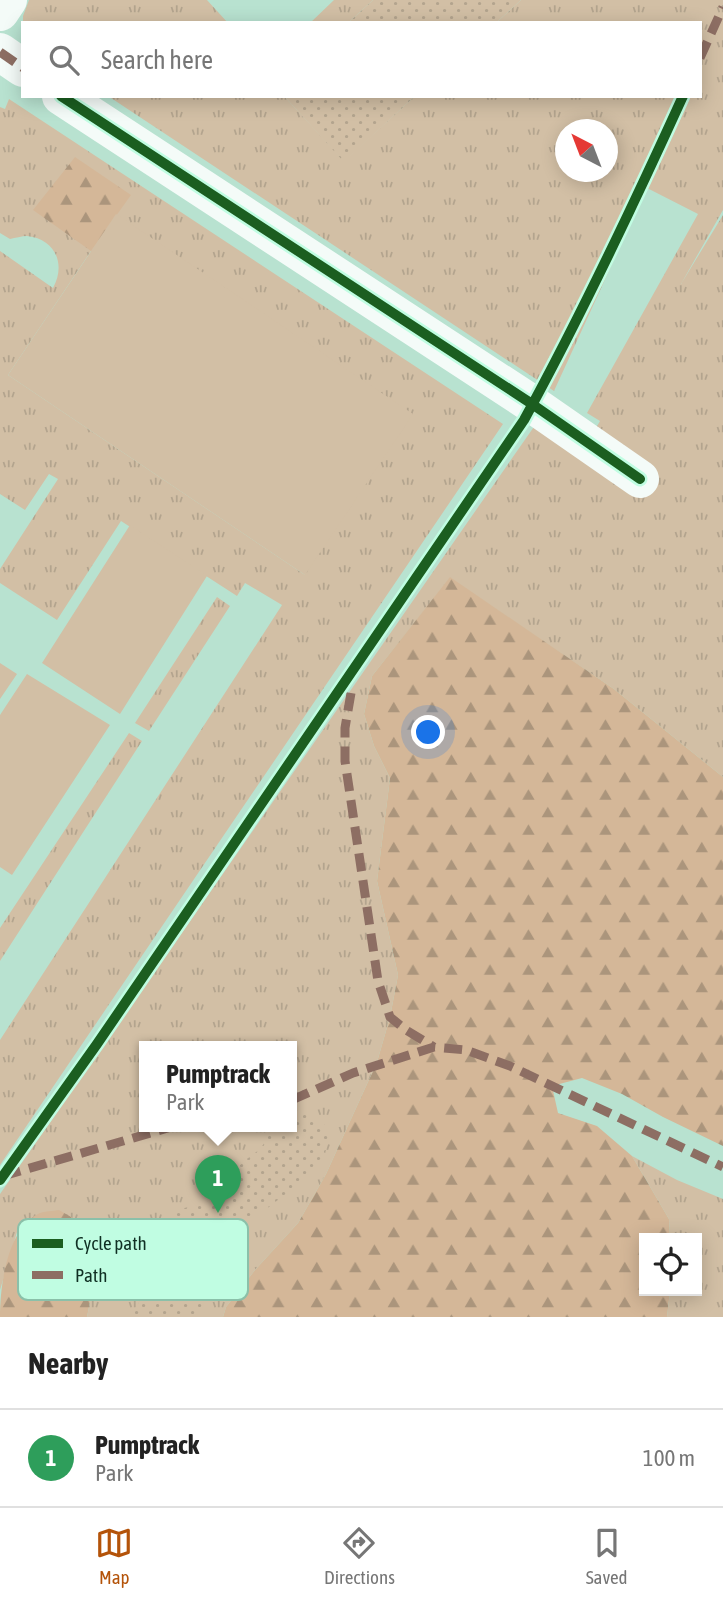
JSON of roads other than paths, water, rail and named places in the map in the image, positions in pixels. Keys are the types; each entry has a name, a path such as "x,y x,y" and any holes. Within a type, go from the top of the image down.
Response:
{"street":[{"path":"0,12 8,0"},
{"path":"0,51 21,67"},
{"path":"64,98 532,404 639,479"}],"place":[{"name":"Pumptrack","path":"218,1213"}]}
